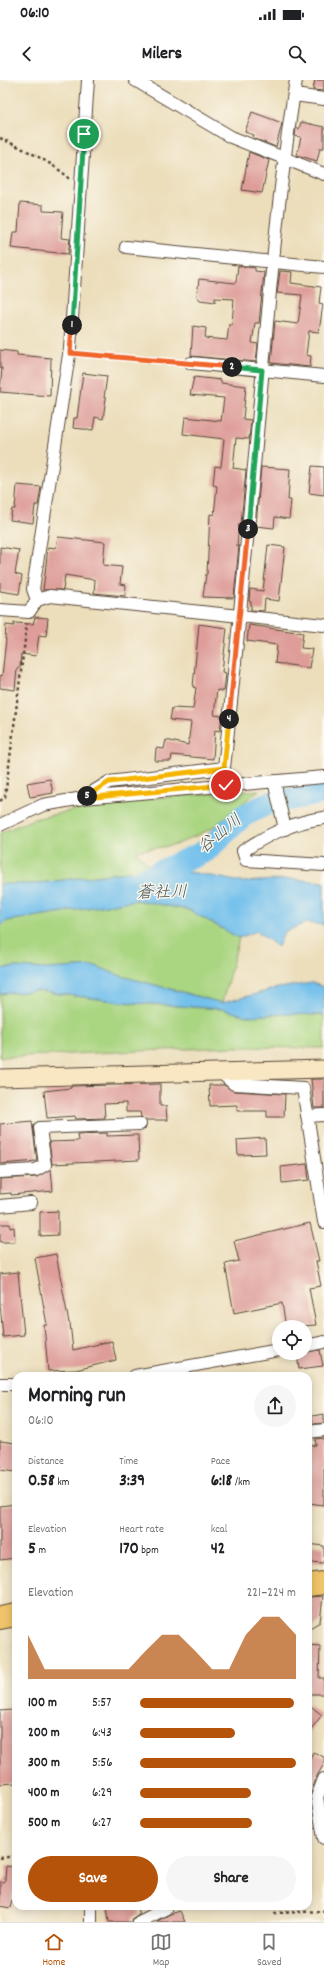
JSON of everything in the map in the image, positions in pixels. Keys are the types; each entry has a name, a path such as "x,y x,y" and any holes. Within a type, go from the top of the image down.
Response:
{"highway":[{"path":"312,1584 324,1583"},
{"path":"0,1618 12,1616"}],"street":[{"path":"37,600 33,589 70,353 88,80"},
{"path":"135,80 231,137 324,174"},
{"path":"84,798 109,782 224,768 240,617 283,157 296,80"},
{"path":"294,95 324,99"},
{"path":"126,247 272,263 324,267"},
{"path":"191,363 324,376"},
{"path":"0,614 29,612 37,600 50,596 324,625"},
{"path":"0,825 43,805 84,798 324,777"},
{"path":"274,782 285,829"},
{"path":"324,818 285,829 260,839 243,851 246,860 324,865"},
{"path":"0,1078 324,1069"},
{"path":"219,1071 234,1084 303,1088 324,1222"},
{"path":"307,1116 324,1115"},
{"path":"0,1172 36,1170 45,1165 40,1128 140,1124"},
{"path":"0,1206 31,1203"},
{"path":"312,1345 324,1342"},
{"path":"178,1372 272,1352"},
{"path":"0,1384 12,1384"},
{"path":"312,1432 324,1430"},
{"path":"324,1779 315,1807 324,1834"},
{"path":"91,1910 91,1922"},
{"path":"139,1922 163,1910"}],"path":[{"path":"0,138 64,173 81,189"},
{"path":"70,353 191,363"},
{"path":"0,801 5,797 29,612"},
{"path":"0,1858 12,1856"},
{"path":"274,1913 324,1912"}],"green space":[{"path":"259,790 211,829 175,845 136,851 152,869 31,884 0,884 0,833 34,819 74,810 153,798"},
{"path":"137,900 189,910 239,938 222,1003 118,975 96,966 46,969 16,967 0,969 0,926 7,921"},
{"path":"37,991 122,1002 222,1009 247,1016 283,1014 324,1015 324,1048 234,1047 0,1057 0,994"}],"water":[{"name":"蒼社川","path":"152,869 196,873 242,882 292,879 324,882 324,925 306,923 284,932 278,947 257,931 239,938 189,910 137,900 7,921 0,926 0,884 31,884"},
{"path":"96,966 118,975 222,1003 278,988 312,983 324,987 324,1015 283,1014 247,1016 222,1009 122,1002 37,991 0,994 0,969 16,967 46,969"}],"building":[{"path":"315,80 324,80 324,91 313,90"},
{"path":"252,112 282,123 276,147 253,138 254,135 245,132"},
{"path":"301,122 324,127 324,148 320,148 317,161 297,155 301,137 295,136 296,128 299,129"},
{"path":"249,152 269,160 262,193 242,190"},
{"path":"20,203 43,205 43,211 63,212 61,238 70,239 68,254 11,248 13,232 18,232"},
{"path":"238,266 255,268 255,271 264,272 259,323 255,323 252,343 258,344 256,362 191,356 193,326 206,328 205,338 227,340 229,324 232,324 234,299 215,298 215,302 200,300 197,296 199,279 234,283 236,282"},
{"path":"280,271 292,272 291,283 321,287 319,303 323,304 319,332 309,331 306,355 311,356 310,367 271,363 275,321 298,324 302,295 277,293"},
{"path":"0,350 17,352 17,355 51,358 50,396 0,392 2,368 0,368"},
{"path":"83,373 107,376 103,419 95,417 93,430 73,428 74,418 77,418"},
{"path":"194,377 221,380 221,383 246,386 243,419 251,420 249,439 236,438 233,468 246,470 241,524 239,524 237,546 239,546 234,598 203,597 207,574 210,514 214,515 217,486 213,485 215,466 221,467 224,439 183,434 185,417 221,421 224,398 190,395"},
{"path":"312,466 324,467 324,495 309,493"},
{"path":"261,467 290,469 288,500 291,500 289,519 275,517 274,528 256,526"},
{"path":"17,485 41,487 38,505 35,505 33,523 10,520 12,509 15,509"},
{"path":"58,537 105,542 103,565 122,567 120,584 126,585 125,596 94,593 95,580 65,575 63,590 43,590 48,547 56,548"},
{"path":"268,545 285,547 279,601 265,599 264,611 251,610 251,602 249,601 250,589 263,591"},
{"path":"0,547 19,550 15,574 22,576 19,594 0,591"},
{"path":"35,617 48,618 46,636 39,635 36,656 21,654 20,668 17,668 15,690 0,688 0,675 2,676 6,639 6,625 14,626 14,623 33,624"},
{"path":"199,624 227,628 222,672 226,673 224,691 217,690 214,715 222,716 220,731 215,730 213,759 172,755 171,761 155,761 156,748 164,749 166,740 188,745 191,722 170,720 172,708 193,709 196,688 193,687"},
{"path":"249,625 303,633 301,648 312,649 309,668 275,663 277,645 247,641"},
{"path":"50,779 53,793 30,797 27,783"},
{"path":"311,1079 324,1079 324,1108 314,1108"},
{"path":"160,1084 160,1106 166,1106 167,1120 146,1120 141,1117 140,1112 126,1112 126,1103 104,1104 105,1118 76,1119 75,1116 47,1118 44,1091 71,1088 71,1086"},
{"path":"209,1085 224,1085 234,1091 285,1094 284,1117 267,1117 267,1111 237,1111 237,1105 210,1106"},
{"path":"32,1121 37,1161 0,1164 0,1124"},
{"path":"107,1133 107,1136 138,1135 139,1160 52,1164 49,1142 78,1141 77,1134"},
{"path":"265,1138 266,1154 238,1155 237,1140"},
{"path":"307,1164 309,1180 282,1183 281,1167"},
{"path":"51,1169 53,1191 11,1195 11,1193 0,1194 0,1179 37,1177"},
{"path":"58,1211 58,1235 40,1236 40,1212"},
{"path":"310,1223 319,1261 316,1261 321,1286 309,1288 316,1325 312,1325 312,1320 285,1320 282,1303 234,1313 225,1264 239,1261 234,1241"},
{"path":"0,1224 10,1224 10,1228 14,1227 15,1242 0,1242"},
{"path":"56,1254 70,1323 73,1350 112,1341 116,1360 76,1370 48,1371 44,1325 47,1325 35,1258"},
{"path":"18,1272 24,1335 3,1337 0,1304 0,1274"},
{"path":"320,1350 323,1366 299,1369 298,1360 312,1360 312,1351"},
{"path":"324,1414 324,1423 313,1424 312,1416"},
{"path":"324,1438 324,1505 312,1504 312,1446 316,1445 315,1439"},
{"path":"0,1441 12,1442 12,1472 0,1470"},
{"path":"12,1504 12,1558 0,1560 0,1506"},
{"path":"312,1544 324,1546 324,1563 312,1562"},
{"path":"323,1596 320,1622 312,1627 312,1597"},
{"path":"312,1645 320,1646 319,1678 324,1678 324,1694 312,1694"},
{"path":"312,1707 322,1715 312,1728"},
{"path":"12,1710 12,1783 0,1784 0,1711"},
{"path":"313,1752 324,1757 324,1764 317,1776 312,1790"},
{"path":"6,1866 12,1867 12,1899 10,1908 0,1906 0,1882 5,1880"},
{"path":"108,1910 138,1910 139,1914 133,1918 132,1922 109,1922"},
{"path":"180,1911 185,1922 156,1922 170,1914"}],"waterway":[{"name":"谷山川","path":"137,882 206,851 243,816 269,803 324,793"}],"route":[{"path":"84,134 70,353 262,370 240,617 224,768 109,782 84,798 226,785"}]}
